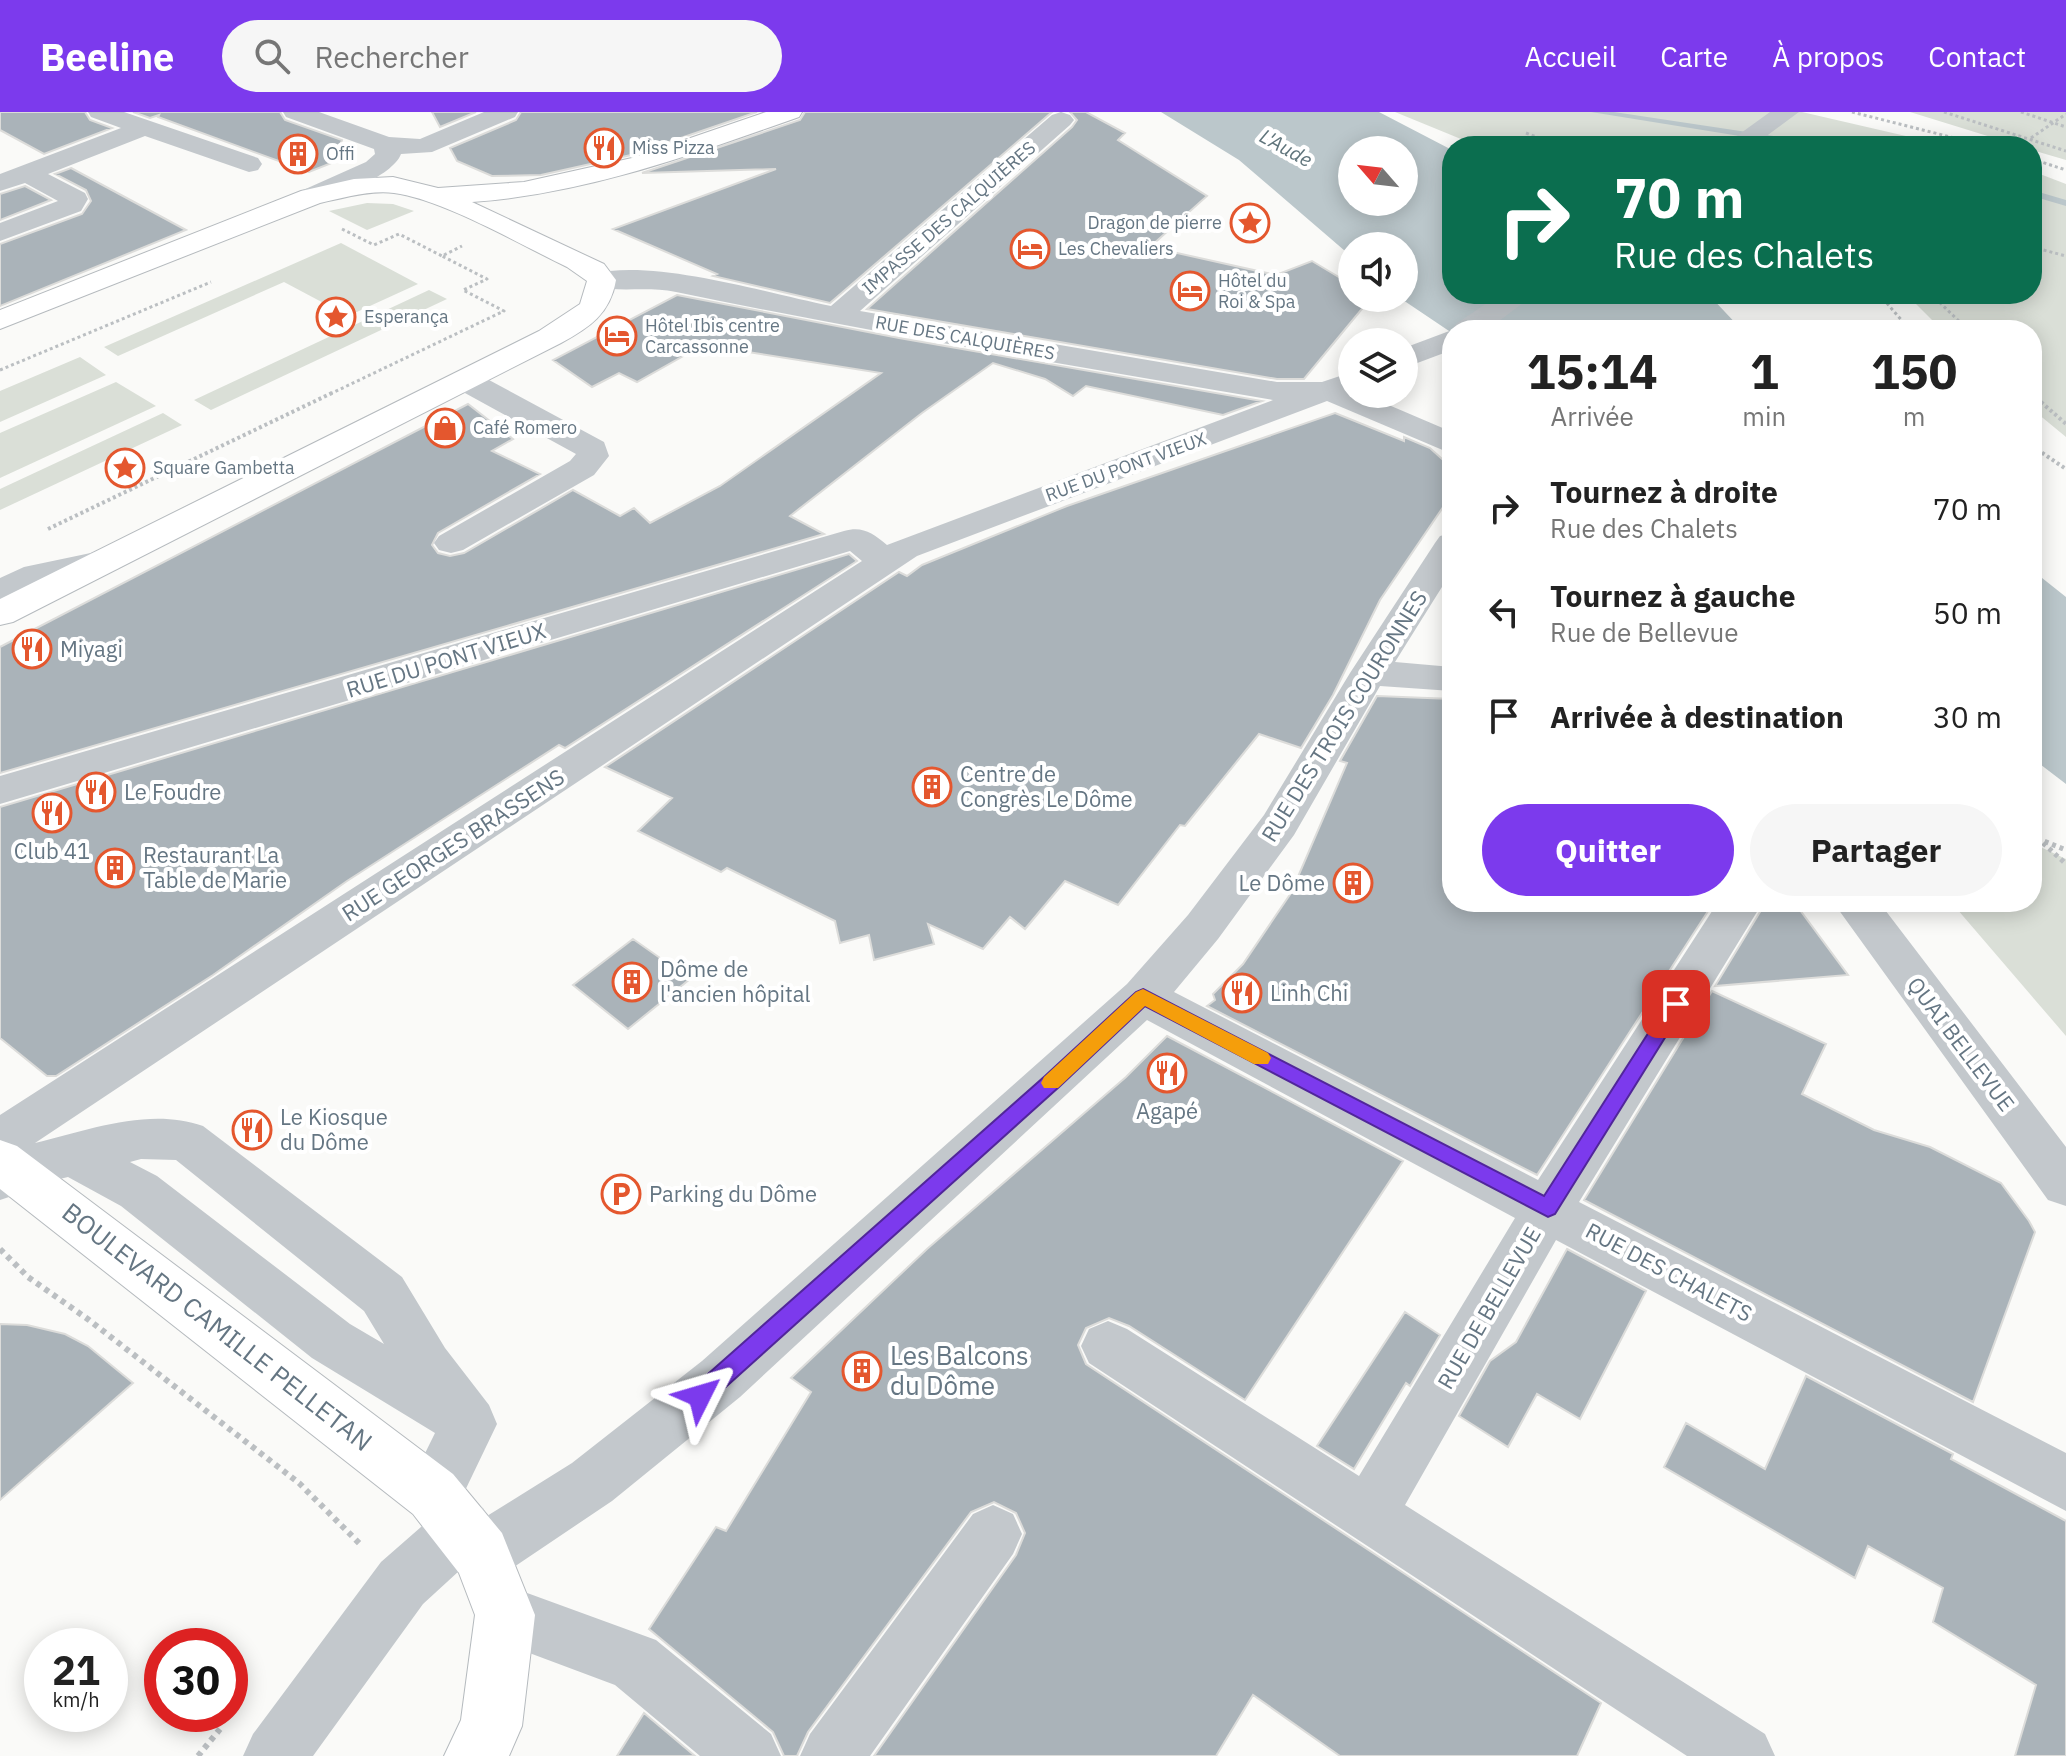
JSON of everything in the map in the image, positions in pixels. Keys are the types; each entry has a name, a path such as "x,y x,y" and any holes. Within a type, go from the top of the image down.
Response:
{"main road":[{"path":"437,196 524,190 639,164 790,112"},
{"path":"0,614 585,317 600,299 590,270 558,243 562,213 639,164"},
{"path":"0,320 311,197 354,187 393,185 437,196 590,270"},
{"name":"BOULEVARD CAMILLE PELLETAN","path":"3,1162 137,1263 459,1525"},
{"path":"459,1525 505,1615 491,1726 476,1756"}],"street":[{"path":"100,112 249,164"},
{"path":"295,112 386,145 423,147 506,112"},
{"path":"1751,136 1787,112"},
{"name":"IMPASSE DES CALQUIÈRES","path":"837,316 1050,116"},
{"path":"0,183 144,128"},
{"path":"311,197 375,168 388,156 386,145"},
{"path":"423,147 416,163 418,175 437,196"},
{"path":"0,233 71,205 75,199 27,173"},
{"name":"RUE DES CALQUIÈRES","path":"590,270 652,278 837,316 1277,391 1338,385"},
{"path":"1480,320 1505,304"},
{"path":"1418,353 1442,342"},
{"path":"451,543 582,468 593,456 592,449 465,380"},
{"name":"RUE DU PONT VIEUX","path":"0,790 856,538 895,555 1338,387"},
{"path":"1385,408 1442,439"},
{"name":"RUE GEORGES BRASSENS","path":"3,1162 895,555"},
{"name":"RUE DES TROIS COURONNES","path":"459,1525 592,1482 721,1379 1143,997 1203,927 1279,825 1369,673 1442,559"},
{"path":"0,592 37,575 105,561"},
{"path":"1369,673 1442,678"},
{"name":"RUE DE BELLEVUE","path":"1369,1513 1548,1208 1735,912"},
{"name":"QUAI BELLEVUE","path":"1862,912 2066,1185"},
{"name":"RUE DES CHALETS","path":"1143,997 2066,1483"},
{"path":"3,1162 73,1155 141,1139 186,1140 383,1294 426,1366 469,1424 459,1525 402,1583 275,1756"},
{"path":"73,1155 139,1191 331,1341 469,1424"},
{"path":"1108,1346 1743,1756"},
{"path":"832,1756 993,1534"},
{"path":"505,1615 634,1662 749,1756"}],"path":[{"path":"1852,112 1947,136"},
{"path":"1944,112 2020,136"},
{"path":"2021,112 2066,127"},
{"path":"2034,136 2065,113"},
{"path":"1526,133 1534,136"},
{"path":"2042,143 2066,151"},
{"path":"2042,162 2066,170"},
{"path":"42,532 504,311 463,290 487,279 399,234 374,245 339,228"},
{"path":"442,256 502,228"},
{"path":"2042,250 2066,256"},
{"path":"0,370 221,277"},
{"path":"1888,304 1901,320"},
{"path":"1941,304 1958,320"},
{"path":"2042,403 2066,424"},
{"path":"2042,453 2066,469"},
{"path":"2042,840 2066,850"},
{"path":"2042,842 2066,864"},
{"path":"0,1249 28,1277 89,1320 299,1483 368,1552"},
{"path":"198,1756 219,1732"}],"shaded area":[{"path":"1395,112 1802,112 1906,136 1454,136"},
{"path":"1910,112 2066,112 2066,160 2042,153 2042,136 1988,136"},
{"path":"2042,175 2066,184 2066,437 2042,417 2042,320 1932,320 1916,304 2042,304"},
{"path":"367,203 393,204 414,211 367,230 329,211"},
{"path":"341,243 418,284 348,316 284,282 118,356 104,347"},
{"path":"429,290 447,299 211,410 194,400"},
{"path":"80,357 106,375 0,422 0,391"},
{"path":"116,382 156,406 0,478 0,433"},
{"path":"163,413 182,425 0,510 0,489"},
{"path":"2042,848 2066,859 2066,1036 1960,912 2042,912"}],"water":[{"name":"L'Aude","path":"1161,112 1379,112 1442,145 1442,304 1717,304 1733,320 1442,320 1442,326 1418,310 1418,232 1338,232 1338,245 1239,160"},
{"path":"2042,578 2066,597 2066,784 2042,766"}],"building":[{"path":"0,112 85,112 90,120 112,128 44,154 0,130"},
{"name":"Offi","path":"133,112 280,112 285,120 342,140 334,162 309,172 159,115 150,118"},
{"path":"432,112 476,112 440,127"},
{"path":"521,112 757,112 631,155 541,175 492,176 457,161 450,148 516,120"},
{"path":"805,112 1052,112 830,303 713,276 717,274 613,229 776,169 642,173 800,120"},
{"path":"1070,112 1086,112 1125,133 1118,140 1207,196 1150,247 1276,275 1312,261 1338,277 1338,312 1359,312 1346,328 1338,328 1338,338 1304,379 1277,379 867,309 1077,120"},
{"path":"71,168 186,230 0,306 0,244 82,214 91,201 86,190 55,174"},
{"path":"25,186 51,200 0,220 0,194"},
{"path":"677,295 899,338 1262,401 1223,415 1086,386 1073,396 1045,379 993,363 922,413 790,516 824,534 0,773 0,647 468,404 513,439 492,451 540,474 438,533 432,545 438,553 450,556 464,553 573,490 620,516 634,508 650,523 720,486 881,373 703,345 637,382 619,373 592,387 553,360"},
{"path":"1335,413 1404,441 1404,437 1430,448 1442,459 1442,509 1380,600 1333,695 1301,748 1259,734 1185,826 1180,825 1118,905 1065,881 1025,929 1010,917 983,949 928,924 934,944 874,960 869,935 840,943 835,921 727,868 721,872 638,831 672,798 605,767 899,572 907,576 922,565 1067,506"},
{"path":"849,554 857,561 565,748 559,745 347,881 213,975 56,1076 47,1076 0,1038 0,807"},
{"path":"1377,696 1442,699 1442,912 1708,912 1537,1175 1207,1006 1215,1000 1213,994 1243,964 1291,893 1347,763 1340,761"},
{"path":"1760,912 1801,912 1848,975 1715,986"},
{"name":"Dôme de l'ancien hôpital","path":"633,939 690,979 628,1029 573,985"},
{"path":"1712,991 1826,1044 1802,1094 1874,1130 1930,1147 2001,1183 2029,1221 2035,1232 1973,1402 1584,1200"},
{"path":"1167,1036 1403,1161 1245,1400 1129,1326 1109,1318 1086,1328 1078,1345 1086,1364 1601,1703 1577,1756 1340,1756 1253,1695 1216,1756 874,1756 1016,1555 1025,1533 1016,1513 994,1502 971,1512 808,1732 797,1756 784,1756 773,1732 649,1629 716,1527 726,1531 811,1392 791,1378 927,1249 1126,1077"},
{"path":"1567,1249 1646,1291 1580,1419 1537,1394 1508,1447 1459,1416 1490,1361 1516,1342"},
{"path":"1405,1312 1440,1335 1410,1386 1406,1383 1354,1469 1317,1446"},
{"path":"0,1324 27,1325 65,1334 88,1346 133,1383 0,1500"},
{"path":"1806,1376 1953,1454 1951,1459 2066,1521 2066,1756 2015,1756 2036,1685 1933,1622 1943,1588 1868,1546 1855,1578 1664,1467 1686,1423 1765,1469"},
{"path":"644,1713 695,1756 617,1756"}],"waterway":[{"path":"1596,112 1753,136"},
{"path":"2042,196 2066,203"}],"slow traffic":[{"path":"1051,1083 1143,997 1261,1058"}],"place":[{"name":"Miss Pizza","path":"604,148"},
{"name":"Offi","path":"298,154"},
{"name":"Dragon de pierre","path":"1250,223"},
{"name":"Les Chevaliers","path":"1030,249"},
{"name":"Hôtel du Roi & Spa","path":"1190,291"},
{"name":"Esperança","path":"336,317"},
{"name":"Hôtel Ibis centre Carcassonne","path":"617,336"},
{"name":"Café Romero","path":"445,428"},
{"name":"Square Gambetta","path":"125,468"},
{"name":"Miyagi","path":"32,649"},
{"name":"Centre de Congrès Le Dôme","path":"932,787"},
{"name":"Le Foudre","path":"96,792"},
{"name":"Club 41","path":"52,813"},
{"name":"Restaurant La Table de Marie","path":"115,868"},
{"name":"Le Dôme","path":"1353,883"},
{"name":"Dôme de l'ancien hôpital","path":"632,982"},
{"name":"Linh Chi","path":"1242,993"},
{"name":"Agapé","path":"1167,1073"},
{"name":"Le Kiosque du Dôme","path":"252,1130"},
{"name":"Parking du Dôme","path":"621,1194"},
{"name":"Les Balcons du Dôme","path":"862,1371"}],"route":[{"path":"700,1396 1143,997 1548,1208 1676,1004"}]}
